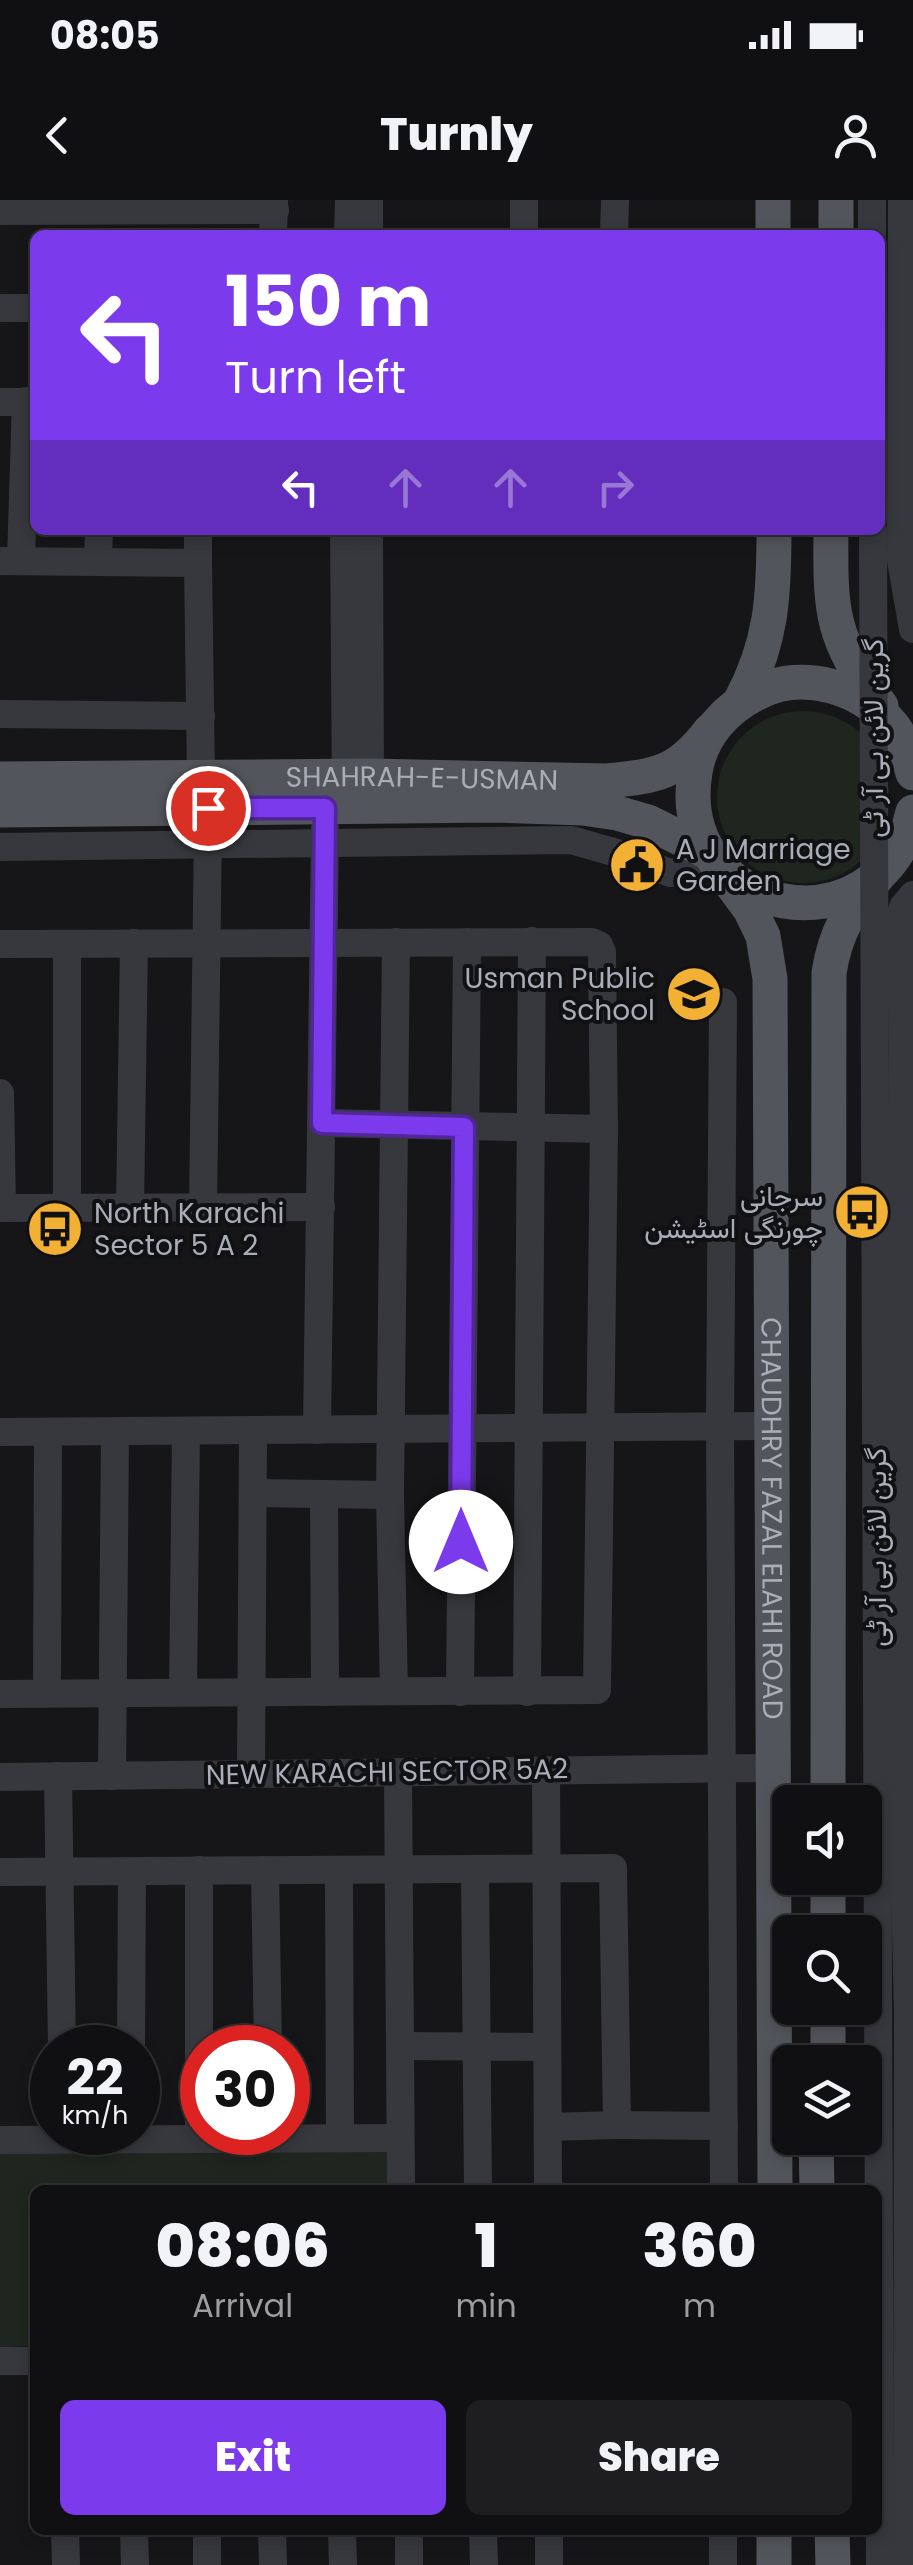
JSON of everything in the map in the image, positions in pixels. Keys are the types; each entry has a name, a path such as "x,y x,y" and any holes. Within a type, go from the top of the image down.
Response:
{"main road":[{"path":"773,200 773,230"},
{"path":"836,200 836,230"},
{"path":"740,702 762,657 769,629 774,535"},
{"path":"831,535 837,633 849,660 906,749"},
{"path":"740,702 765,689 792,682 848,691 872,705 906,749"},
{"name":"SHAHRAH-E-USMAN","path":"351,795 636,778 667,770 690,758 710,731 740,702"},
{"path":"710,731 697,760 692,791 695,822 712,857"},
{"name":"SHAHRAH-E-USMAN","path":"0,779 205,793 351,795 617,812 681,836 712,857 738,884 764,898 794,904 824,903 852,894 895,860"},
{"name":"SHAHRAH-E-USMAN","path":"0,810 205,793"},
{"name":"CHAUDHRY FAZAL ELAHI ROAD","path":"828,1785 828,974 844,918 895,860 913,812"},
{"name":"CHAUDHRY FAZAL ELAHI ROAD","path":"712,857 750,908 764,936 770,979 774,2185"},
{"path":"788,2185 789,2155"},
{"path":"816,2155 817,2185"},
{"path":"828,2155 828,2185"},
{"path":"774,2535 774,2565"},
{"path":"832,2535 833,2565"}],"street":[{"path":"348,200 348,230"},
{"path":"369,200 369,230"},
{"path":"524,200 524,230"},
{"path":"614,230 615,200"},
{"path":"872,200 872,230"},
{"path":"902,200 908,305 901,560 913,629"},
{"path":"0,211 274,215"},
{"path":"0,289 30,289"},
{"path":"0,308 30,308"},
{"path":"20,402 10,560 198,563"},
{"path":"98,535 98,560"},
{"path":"198,535 208,846 203,1208"},
{"path":"344,535 351,795"},
{"path":"317,1430 326,845 351,795 369,535"},
{"name":"گرین لائن بی آر ٹی","path":"872,535 879,2185"},
{"path":"0,714 201,716"},
{"path":"0,847 570,840 670,873 712,857"},
{"path":"907,2565 908,1152 900,918 913,895"},
{"path":"527,1692 532,941"},
{"path":"394,1691 390,1495 396,942"},
{"path":"460,1692 467,942"},
{"path":"0,944 592,942 602,952 604,1129 597,1690 0,1694"},
{"path":"130,1208 134,943"},
{"path":"67,944 67,1208"},
{"path":"723,1002 720,1426 724,2185"},
{"path":"0,1093 1,1208 321,1207"},
{"path":"322,1123 604,1129"},
{"path":"0,1432 774,1426"},
{"path":"252,1774 253,1430"},
{"path":"183,1692 186,1431"},
{"path":"47,1693 48,1432"},
{"path":"112,1776 115,1432"},
{"path":"253,1493 390,1495"},
{"path":"324,1494 325,1692"},
{"name":"NEW KARACHI SECTOR 5A2","path":"0,1777 774,1768"},
{"path":"546,1770 548,2185"},
{"path":"398,1772 400,2185"},
{"path":"58,1776 61,2025"},
{"path":"0,1872 613,1868 617,2125"},
{"path":"475,1869 478,2185"},
{"path":"199,1870 199,2025"},
{"path":"265,1870 268,2025"},
{"path":"339,1870 340,2138"},
{"path":"132,1871 132,2025"},
{"path":"400,2046 547,2047"},
{"path":"548,2126 724,2126"},
{"path":"310,2137 400,2138"},
{"path":"0,2140 30,2138"},
{"path":"0,2361 30,2361"},
{"path":"65,2535 66,2565"},
{"path":"134,2535 135,2565"},
{"path":"206,2535 208,2565"},
{"path":"272,2535 273,2565"},
{"path":"342,2535 343,2565"},
{"path":"409,2535 409,2565"},
{"path":"483,2535 484,2565"},
{"path":"549,2535 549,2565"},
{"path":"722,2565 723,2535"},
{"name":"گرین لائن بی آر ٹی","path":"880,2535 880,2565"}],"shaded area":[{"path":"803,711 836,717 864,736 883,764 889,797 883,830 864,858 836,877 803,883 770,877 742,858 723,830 717,797 723,764 742,736 770,717"},
{"path":"0,2148 30,2148 30,2155 160,2155 160,2148 180,2148 180,2155 310,2155 310,2148 387,2148 387,2185 30,2185 30,2346 0,2347"}],"place":[{"name":"A J Marriage Garden","path":"637,865"},
{"name":"Usman Public School","path":"694,994"},
{"name":"سرجانی چورنگی اسٹیشن","path":"862,1212"},
{"name":"North Karachi Sector 5 A 2","path":"55,1229"}],"route":[{"path":"208,808 325,808 322,1123 464,1127 461,1542"}]}
